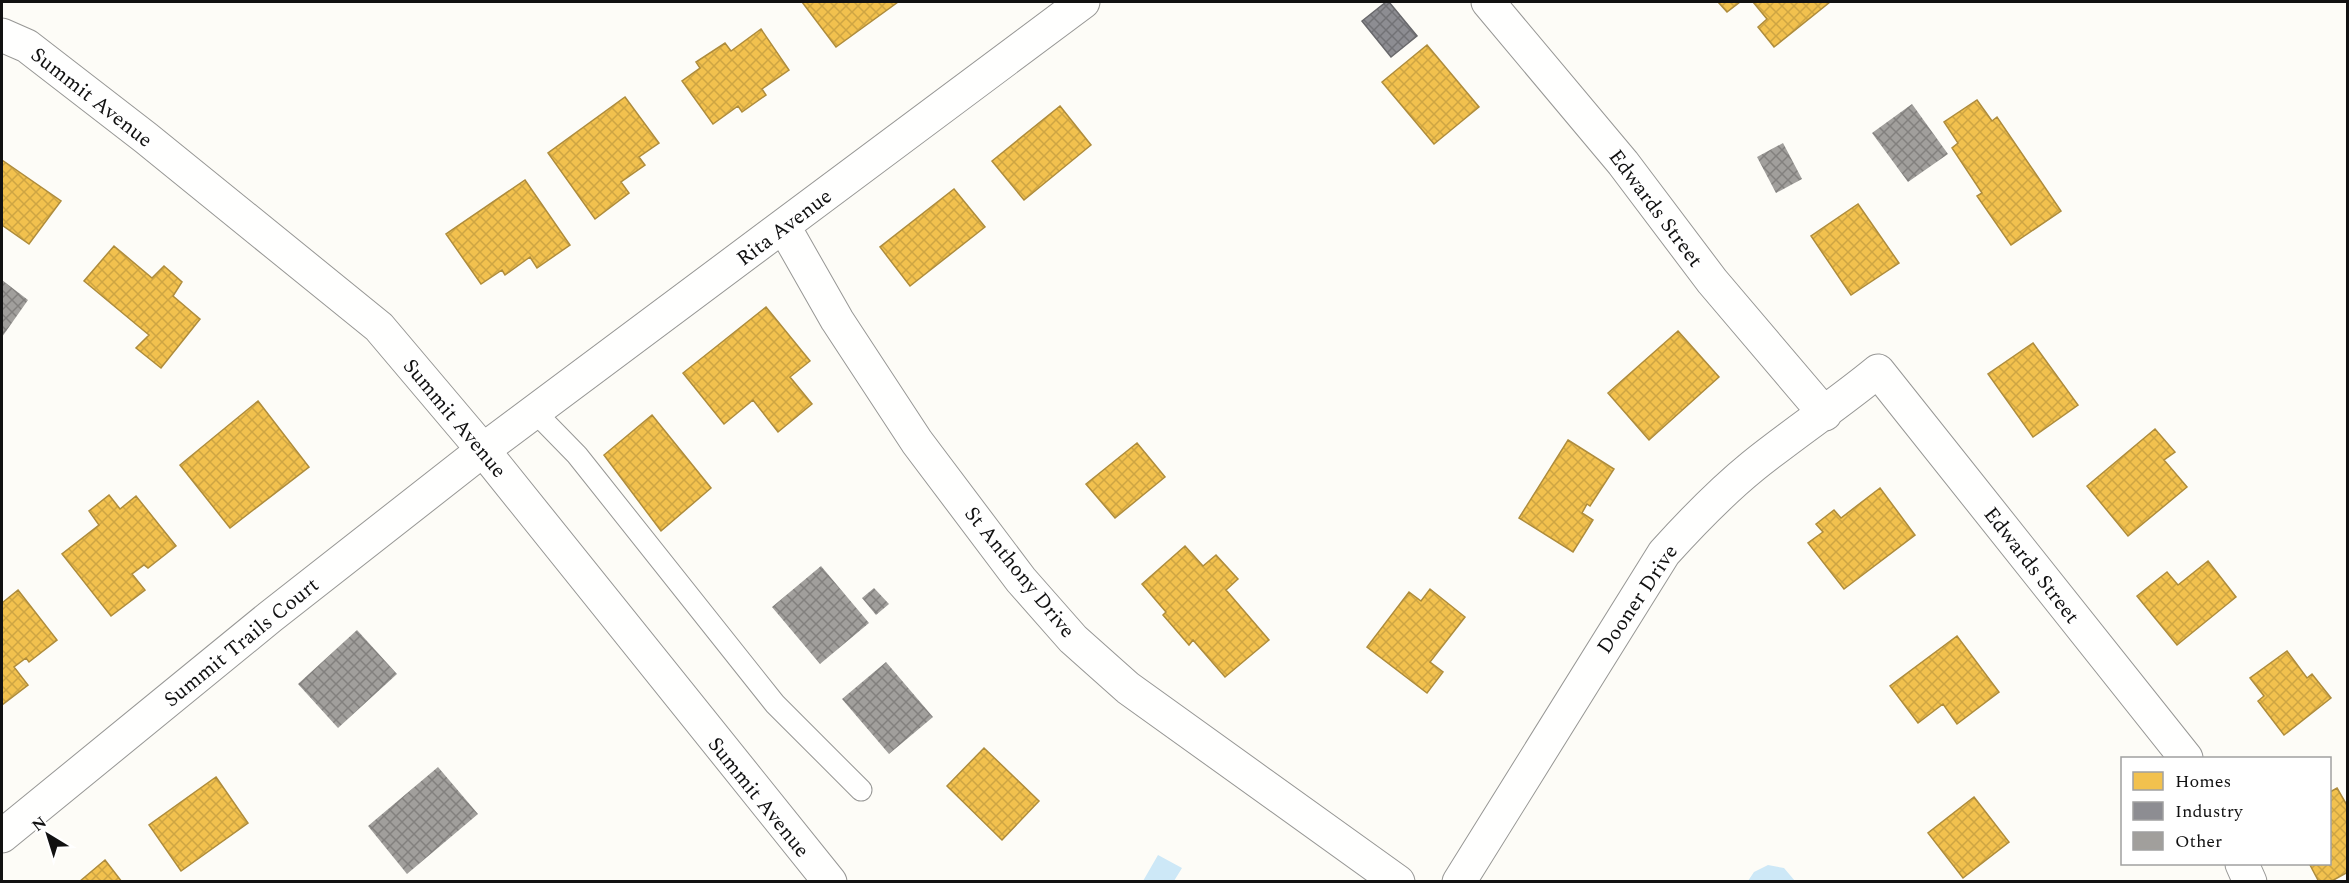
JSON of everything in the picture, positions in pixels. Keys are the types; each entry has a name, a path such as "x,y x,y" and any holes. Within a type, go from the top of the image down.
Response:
{"street":[{"name":"Rita Avenue","path":"483,450 1083,2"},
{"name":"Edwards Street","path":"1492,3 1623,163 1712,281 1825,414"},
{"name":"Summit Avenue","path":"2,35 27,46 146,138 379,327 483,450 830,882"},
{"name":"St Anthony Drive","path":"784,227 837,320 917,442 1021,580 1073,639 1128,688 1398,882"},
{"name":"Edwards Street","path":"1878,371 2184,757"},
{"name":"Dooner Drive","path":"1460,882 1664,553 1690,525 1753,466 1825,414 1878,371"},
{"name":"Summit Trails Court","path":"2,836 270,617 483,450"},
{"path":"2242,865 2250,882"}],"lane":[{"path":"535,412 577,454 775,704 861,790"}],"water":[{"path":"1158,855 1182,868 1174,881 1143,881"},
{"path":"1768,865 1784,868 1795,881 1748,881 1754,872"}],"building: Homes":[{"path":"802,2 898,2 836,47"},
{"path":"1718,2 1740,2 1727,12"},
{"path":"1753,2 1830,2 1774,47 1758,27 1767,19"},
{"path":"761,29 789,70 762,89 766,95 742,112 738,106 713,124 682,81 700,68 696,62 725,43 731,51"},
{"path":"1427,45 1479,107 1434,144 1382,82"},
{"path":"625,97 659,143 639,157 645,165 621,182 629,193 595,219 548,153"},
{"path":"1977,100 1992,121 1997,117 2061,211 2011,245 1977,196 1982,193 1952,148 1958,143 1944,122"},
{"path":"1060,106 1091,145 1024,200 992,161"},
{"path":"2,160 61,201 29,244 2,225"},
{"path":"525,180 570,245 537,268 530,257 505,275 502,270 481,284 446,234"},
{"path":"954,189 985,227 910,286 880,247"},
{"path":"1858,204 1899,263 1851,295 1811,236"},
{"path":"114,246 152,278 164,266 182,282 173,296 200,319 161,368 136,348 149,335 84,281"},
{"path":"766,307 810,361 790,377 812,404 778,432 753,400 724,424 683,373"},
{"path":"1678,331 1719,377 1649,440 1608,393"},
{"path":"2033,343 2078,405 2033,437 1988,374"},
{"path":"258,401 309,467 230,528 180,465"},
{"path":"652,415 711,488 661,531 604,455"},
{"path":"2155,429 2175,452 2164,460 2187,487 2128,536 2087,486"},
{"path":"1568,440 1614,469 1590,506 1587,504 1582,513 1593,520 1573,552 1519,518"},
{"path":"1137,443 1165,477 1115,518 1086,484"},
{"path":"1880,488 1915,535 1844,589 1808,543 1823,532 1816,524 1834,510 1841,518"},
{"path":"109,495 120,509 136,496 176,546 148,568 144,565 132,574 145,590 111,616 62,554 99,525 89,511"},
{"path":"1185,546 1203,566 1216,555 1238,579 1226,590 1269,640 1225,677 1193,640 1189,645 1163,615 1166,612 1142,584"},
{"path":"2208,561 2236,597 2177,645 2137,596 2167,572 2178,585"},
{"path":"1430,589 1465,617 1430,662 1443,672 1427,693 1367,647 1409,592 1421,601"},
{"path":"18,590 57,640 29,662 26,658 14,667 28,685 2,705 2,603"},
{"path":"1957,636 1999,692 1957,724 1943,704 1918,723 1890,686"},
{"path":"2287,651 2307,678 2312,674 2331,698 2284,735 2258,701 2264,696 2250,678"},
{"path":"984,748 1039,801 1002,840 947,786"},
{"path":"216,777 248,823 181,871 149,825"},
{"path":"2337,788 2348,807 2348,872 2330,882 2319,882 2310,865 2331,865 2331,791"},
{"path":"1974,797 2009,842 1963,878 1928,833"},
{"path":"105,860 122,882 79,882"}],"building: Industry":[{"path":"1389,2 1417,36 1391,57 1362,21"}],"building: Other":[{"path":"1912,104 1948,154 1908,182 1872,133"},
{"path":"1783,143 1802,179 1776,193 1757,157"},
{"path":"2,280 28,300 2,337"},
{"path":"821,566 869,623 820,664 772,607"},
{"path":"874,588 889,604 876,615 862,598"},
{"path":"357,630 397,674 338,728 298,684"},
{"path":"886,662 933,717 889,754 842,699"},
{"path":"438,767 478,814 407,874 368,826"}]}
